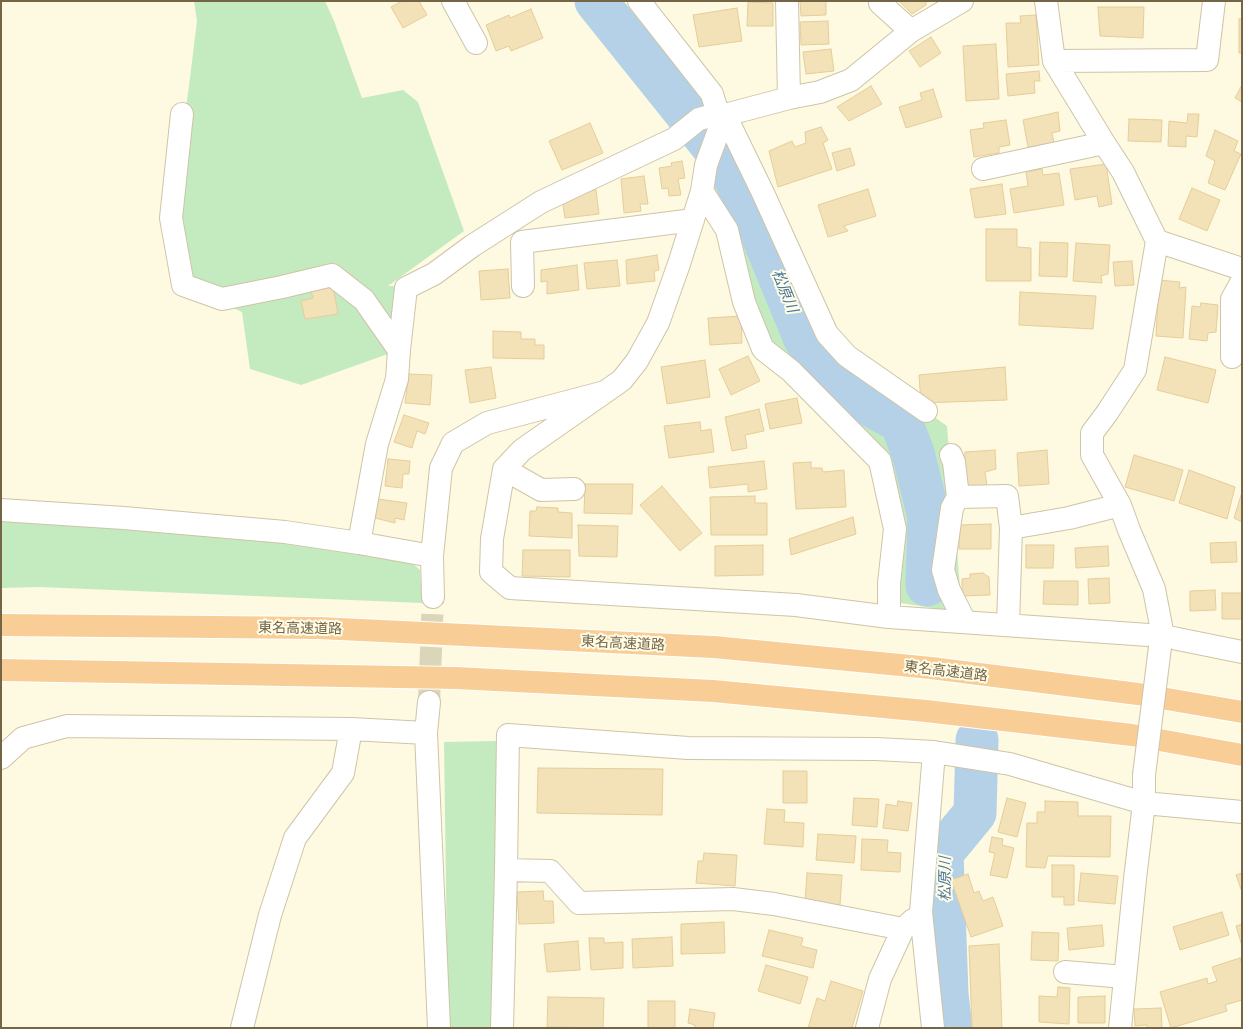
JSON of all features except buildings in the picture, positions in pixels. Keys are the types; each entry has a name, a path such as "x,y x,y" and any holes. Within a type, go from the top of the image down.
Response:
{"highway":[{"name":"東名高速道路","path":"1,625 319,628 714,647 931,668 1138,694 1242,712"},
{"path":"1,670 456,678 713,691 926,711 1132,735 1242,755"}],"street":[{"path":"453,1 476,44"},
{"path":"640,1 712,94 716,119 702,191 679,264 658,323 637,361 622,380 522,450 504,469 492,539 491,572 510,588 796,605 889,617 1008,625 1161,641 1242,652"},
{"path":"787,1 789,98"},
{"path":"880,1 880,3 911,32"},
{"path":"359,543 377,444 396,378 406,288 434,274 472,246 541,202 716,119 789,98 820,92 851,80 911,32 962,1"},
{"path":"1046,1 1054,61 1123,172 1157,241 1135,370 1092,433 1092,455 1120,504 1129,530 1154,589 1161,641 1144,775 1144,803 1120,1028"},
{"path":"1054,61 1207,60 1214,1"},
{"path":"182,114 171,218 183,285 222,299 332,275 364,300 399,350"},
{"path":"716,119 773,214 827,334 847,356 926,411"},
{"path":"983,169 1104,143"},
{"path":"702,191 727,230 744,302 763,349 791,371 880,461 895,529 889,583 889,617"},
{"path":"523,286 522,242 693,220"},
{"path":"1157,241 1242,269"},
{"path":"1232,356 1232,299 1242,281"},
{"path":"432,597 432,556 441,468 453,443 487,423 605,392"},
{"path":"951,455 954,462 958,497 952,508 943,570 949,590 965,622"},
{"path":"504,469 541,490 574,489"},
{"path":"958,497 1007,496 1011,528 1008,625"},
{"path":"1011,528 1069,518 1120,504"},
{"path":"1,510 124,518 277,531 359,543 432,556"},
{"path":"429,702 426,733 439,1028"},
{"path":"1,742 23,738 67,726 351,730 426,733"},
{"path":"242,1028 270,915 295,838 343,773 351,730"},
{"path":"502,1028 508,735 688,748 876,749 942,753 1010,764 1144,803 1242,812"},
{"path":"1,758 23,738"},
{"path":"933,1028 921,912 942,753"},
{"path":"506,870 550,871 579,903 734,899 774,904 903,929"},
{"path":"867,1028 880,979 903,929 921,912"},
{"path":"1065,972 1125,977"}],"green space":[{"path":"194,1 325,1 334,21 362,98 403,90 418,102 464,231 388,286 399,286 399,350 301,385 250,369 242,312 183,285 179,158 197,21"},
{"path":"730,135 819,328 947,426 962,613 895,602 891,484 761,344 703,187"},
{"path":"1,512 153,524 405,556 420,570 422,603 40,587 1,588"},
{"path":"498,741 492,1028 448,1028 444,742"}],"waterway":[{"name":"松原川","path":"596,1 730,168 763,237 805,339 848,393 901,422 913,453 929,517 927,585"},
{"name":"松原川","path":"951,1028 947,994 942,853 975,813 977,740"}],"tunnel":[{"path":"429,702 433,597"}]}
